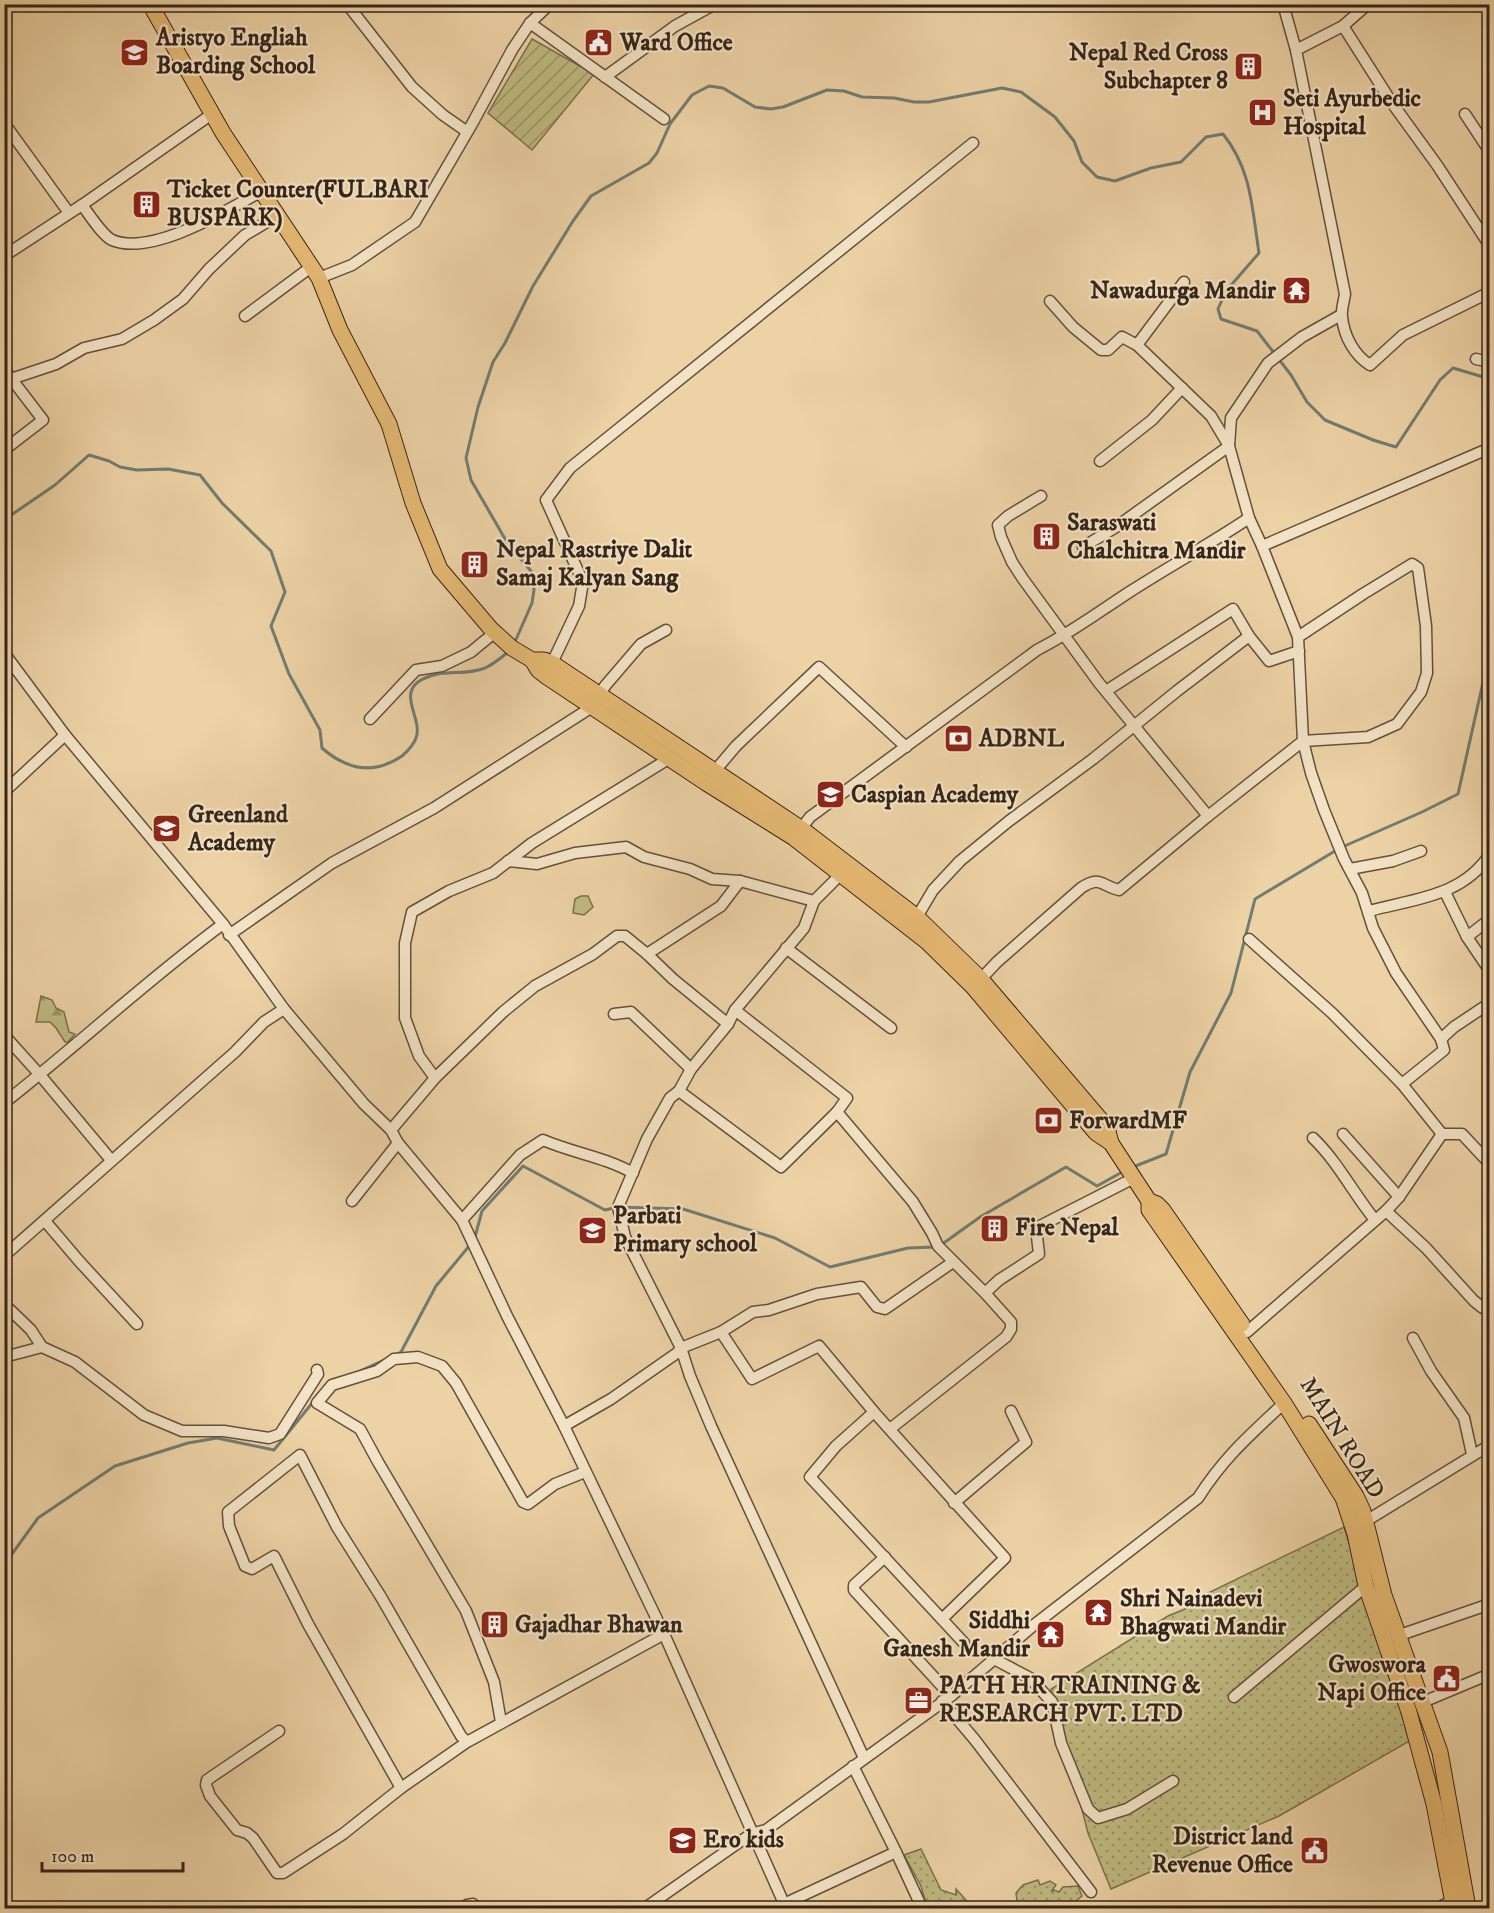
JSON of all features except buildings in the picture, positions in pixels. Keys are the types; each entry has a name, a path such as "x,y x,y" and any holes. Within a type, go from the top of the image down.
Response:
{"main road":[{"path":"150,4 212,114 315,273 340,330 389,424 413,503 440,569 458,592 494,633 522,656 552,663 596,702 670,758 706,783 798,834 841,874 977,983"},
{"path":"532,660 538,670 714,772 917,917 977,983 1096,1133 1114,1149 1149,1201 1149,1210 1284,1403 1343,1498 1355,1534 1366,1586 1408,1712 1431,1792 1454,1905"},
{"name":"MAIN ROAD","path":"1149,1201 1157,1204 1162,1210 1247,1332 1356,1496 1366,1521 1381,1585 1397,1636 1440,1752 1468,1908"}],"street":[{"path":"347,4 412,87 443,115 466,131"},
{"path":"245,316 315,273 352,265 415,222 512,50 530,23 550,4"},
{"path":"605,77 675,26 714,4"},
{"path":"1283,4 1296,50 1345,294 1341,315 1349,343 1370,365 1403,335 1490,292"},
{"path":"1296,50 1343,26 1368,4"},
{"path":"530,23 664,119"},
{"path":"1343,26 1386,95 1437,165 1490,246"},
{"path":"4,256 82,205 212,114"},
{"path":"1465,114 1489,149"},
{"path":"4,123 69,213"},
{"path":"552,663 579,606 583,582 546,500 570,468 973,143"},
{"path":"82,205 110,239 132,245 204,223 261,191"},
{"path":"11,379 56,364 84,348 122,339 154,320 183,299 209,269 245,235 277,216"},
{"path":"1137,345 1184,282"},
{"path":"1050,301 1073,327 1101,350 1108,350 1122,337 1137,345 1210,416 1229,446 1249,518 1298,637 1303,741 1324,810 1369,911 1373,928 1396,973 1441,1040 1444,1050 1402,1084"},
{"path":"1229,446 1231,418 1268,363 1302,338 1341,315"},
{"path":"1476,359 1490,362"},
{"path":"4,369 43,420 4,450"},
{"path":"1100,461 1152,420 1182,388"},
{"path":"1083,547 1116,527 1229,446"},
{"path":"1262,546 1483,451 1490,455"},
{"path":"1041,496 1008,516 998,525 1000,537 1012,562 1106,691 1208,816"},
{"path":"798,834 810,817 1038,650 1065,636 1133,590 1206,547 1249,518"},
{"path":"977,983 997,962 1081,888 1092,881 1099,881 1119,890 1303,741 1368,737 1397,724 1421,692 1427,673 1426,626 1418,568 1412,564 1298,637"},
{"path":"1106,691 1233,609 1249,636 1269,661 1299,651"},
{"path":"229,935 332,863 434,808 596,702 641,644 666,630"},
{"path":"370,719 416,670 442,666 471,652 494,633"},
{"path":"917,917 933,890 960,861 1249,636"},
{"path":"4,653 65,735 223,924 284,1009 364,1104 391,1130 398,1143 462,1220 507,1317 564,1426 664,1634 751,1834 785,1906 897,1852"},
{"path":"714,772 736,746 819,667 906,747"},
{"path":"4,792 65,735"},
{"path":"435,1078 419,1056 405,1018 405,942 412,912 450,891 493,873 532,843 670,758"},
{"path":"508,861 537,864 575,853 626,847 644,857 690,869 712,879 740,881 814,901"},
{"path":"1350,869 1393,861 1421,851"},
{"path":"1369,911 1445,892 1464,882 1482,867 1490,854"},
{"path":"841,874 814,901 804,928 735,1010 728,1024 691,1069 678,1091 670,1098 618,1207 626,1237 681,1348 711,1426 864,1758"},
{"path":"647,954 721,906 740,881"},
{"path":"1445,892 1467,937 1490,972"},
{"path":"1467,937 1490,919"},
{"path":"4,1103 223,924"},
{"path":"391,1130 435,1078 503,1012 535,986 593,954 617,936 625,936 728,1024"},
{"path":"1249,939 1332,1013 1402,1084 1442,1134"},
{"path":"786,948 891,1028"},
{"path":"1441,1040 1454,1027 1490,1003"},
{"path":"4,1256 235,1052 264,1022 284,1009"},
{"path":"678,1091 781,1167 837,1112 847,1098 735,1010"},
{"path":"614,1014 631,1012 691,1069"},
{"path":"4,1035 111,1160"},
{"path":"837,1112 913,1202 938,1246 986,1293 1011,1322 1011,1329 1006,1337 890,1429"},
{"path":"1344,1134 1399,1197"},
{"path":"1442,1134 1462,1134 1490,1164"},
{"path":"1247,1332 1386,1211 1399,1197 1442,1134"},
{"path":"1313,1138 1329,1154 1354,1194 1375,1220"},
{"path":"462,1220 520,1155 543,1140 566,1150 614,1162 633,1173"},
{"path":"352,1201 398,1143"},
{"path":"986,1293 999,1280 1039,1254 1036,1228 1132,1176"},
{"path":"1386,1211 1426,1248 1483,1308"},
{"path":"45,1221 137,1324"},
{"path":"564,1426 611,1399 681,1348 720,1332 753,1312 769,1310 817,1294 861,1287 877,1307 885,1309 953,1262"},
{"path":"4,1304 31,1330 42,1347 75,1362 144,1415 182,1431 224,1431 269,1438 280,1434 318,1374 316,1370"},
{"path":"720,1332 752,1378 819,1346 874,1412 1005,1558 942,1619"},
{"path":"1413,1338 1431,1371 1464,1418 1472,1454"},
{"path":"4,1357 42,1347"},
{"path":"501,1722 494,1682 466,1611 360,1429 317,1403 332,1385 377,1371 394,1359 418,1357 442,1366 456,1383 523,1502 528,1504 555,1484 585,1472"},
{"path":"645,1908 751,1834 766,1830 947,1698 1034,1625 1198,1498 1214,1472 1231,1452 1284,1403"},
{"path":"954,1503 1026,1442 1011,1411"},
{"path":"874,1412 836,1446 810,1477 964,1643"},
{"path":"1366,1521 1490,1445"},
{"path":"401,1788 308,1624 274,1556 252,1569 245,1566 230,1526 228,1512 300,1455 337,1527 381,1596 461,1736 467,1742"},
{"path":"885,1557 854,1585 854,1590 947,1698 1091,1892"},
{"path":"1234,1697 1366,1586"},
{"path":"1397,1636 1490,1604"},
{"path":"279,1731 207,1780 206,1785 210,1796 237,1830 253,1838 277,1873 283,1873 343,1834 401,1788 467,1742 664,1634"},
{"path":"994,1659 1030,1678 1052,1702 1061,1743 1088,1809 1098,1818 1126,1809 1173,1781"},
{"path":"1423,1702 1490,1674"},
{"path":"853,1766 897,1852 922,1908"},
{"path":"461,1908 473,1904 477,1908"},
{"path":"1437,1908 1454,1905"}],"green space":[{"path":"532,39 594,74 532,150 488,113"},
{"path":"588,896 593,907 584,915 573,913 575,899"},
{"path":"41,996 52,1000 56,1008 64,1012 69,1032 75,1034 68,1042 65,1042 50,1022 36,1022"},
{"path":"1344,1527 1413,1739 1279,1816 1111,1889 1088,1833 1051,1689 1168,1616 1185,1609 1198,1598"},
{"path":"921,1849 941,1890 956,1895 956,1889 966,1900 967,1908 927,1907 921,1886 904,1855"},
{"path":"1038,1880 1040,1885 1050,1881 1056,1885 1051,1892 1054,1890 1059,1892 1063,1887 1078,1886 1082,1896 1072,1904 1071,1908 1018,1908 1016,1893 1023,1885"}],"waterway":[{"path":"514,644 532,603 534,590 531,571 508,544 471,480 466,458 478,407 493,362 533,286 591,196 649,163 657,153 670,124 692,95 709,86 723,88 755,107 771,109 783,107 827,90 844,91 862,97 894,98 914,102 929,102 1002,88 1021,92 1055,117 1074,141 1082,162 1097,177 1115,181 1151,168 1181,162 1206,137 1223,134 1233,148 1245,176 1259,253 1226,291 1218,309 1221,319 1257,331 1291,375 1307,402 1325,420 1396,447 1440,380 1453,368 1490,379"},
{"path":"4,520 55,485 89,455 120,467 137,470 168,469 200,475 222,503 271,551 285,592 271,626 289,674 320,730 322,748 351,765 371,768 381,766 402,756 410,748 417,731 411,694 418,682 426,677 443,673 477,671 494,663 508,652"},
{"path":"1133,1167 1166,1154 1190,1072 1231,993 1255,899 1340,848 1458,794 1490,651"},
{"path":"475,1237 482,1211 523,1166 605,1210 618,1207 683,1209 775,1238 830,1267 908,1248 935,1247"},
{"path":"941,1245 980,1217 1066,1167 1097,1186 1124,1171"},
{"path":"395,1355 401,1352 436,1286 470,1245"},
{"path":"360,1371 384,1360"},
{"path":"4,1565 38,1518 115,1466 188,1443 217,1438 274,1450 313,1402"}],"place":[{"name":"Ward Office","path":"599,43"},
{"name":"Aristyo Engliah Boarding School","path":"135,52"},
{"name":"Nepal Red Cross Subchapter 8","path":"1249,67"},
{"name":"Seti Ayurbedic Hospital","path":"1262,113"},
{"name":"Ticket Counter(FULBARI BUSPARK)","path":"146,204"},
{"name":"Nawadurga Mandir","path":"1297,291"},
{"name":"Saraswati Chalchitra Mandir","path":"1046,537"},
{"name":"Nepal Rastriye Dalit Samaj Kalyan Sang","path":"475,564"},
{"name":"ADBNL","path":"958,739"},
{"name":"Caspian Academy","path":"830,795"},
{"name":"Greenland Academy","path":"167,829"},
{"name":"ForwardMF","path":"1048,1121"},
{"name":"Fire Nepal","path":"994,1228"},
{"name":"Parbati Primary school","path":"592,1230"},
{"name":"Shri Nainadevi Bhagwati Mandir","path":"1099,1613"},
{"name":"Gajadhar Bhawan","path":"494,1625"},
{"name":"Siddhi Ganesh Mandir","path":"1051,1635"},
{"name":"Gwoswora Napi Office","path":"1447,1679"},
{"name":"PATH HR TRAINING & RESEARCH PVT. LTD","path":"918,1700"},
{"name":"Ero kids","path":"682,1840"},
{"name":"District land Revenue Office","path":"1314,1851"}]}
